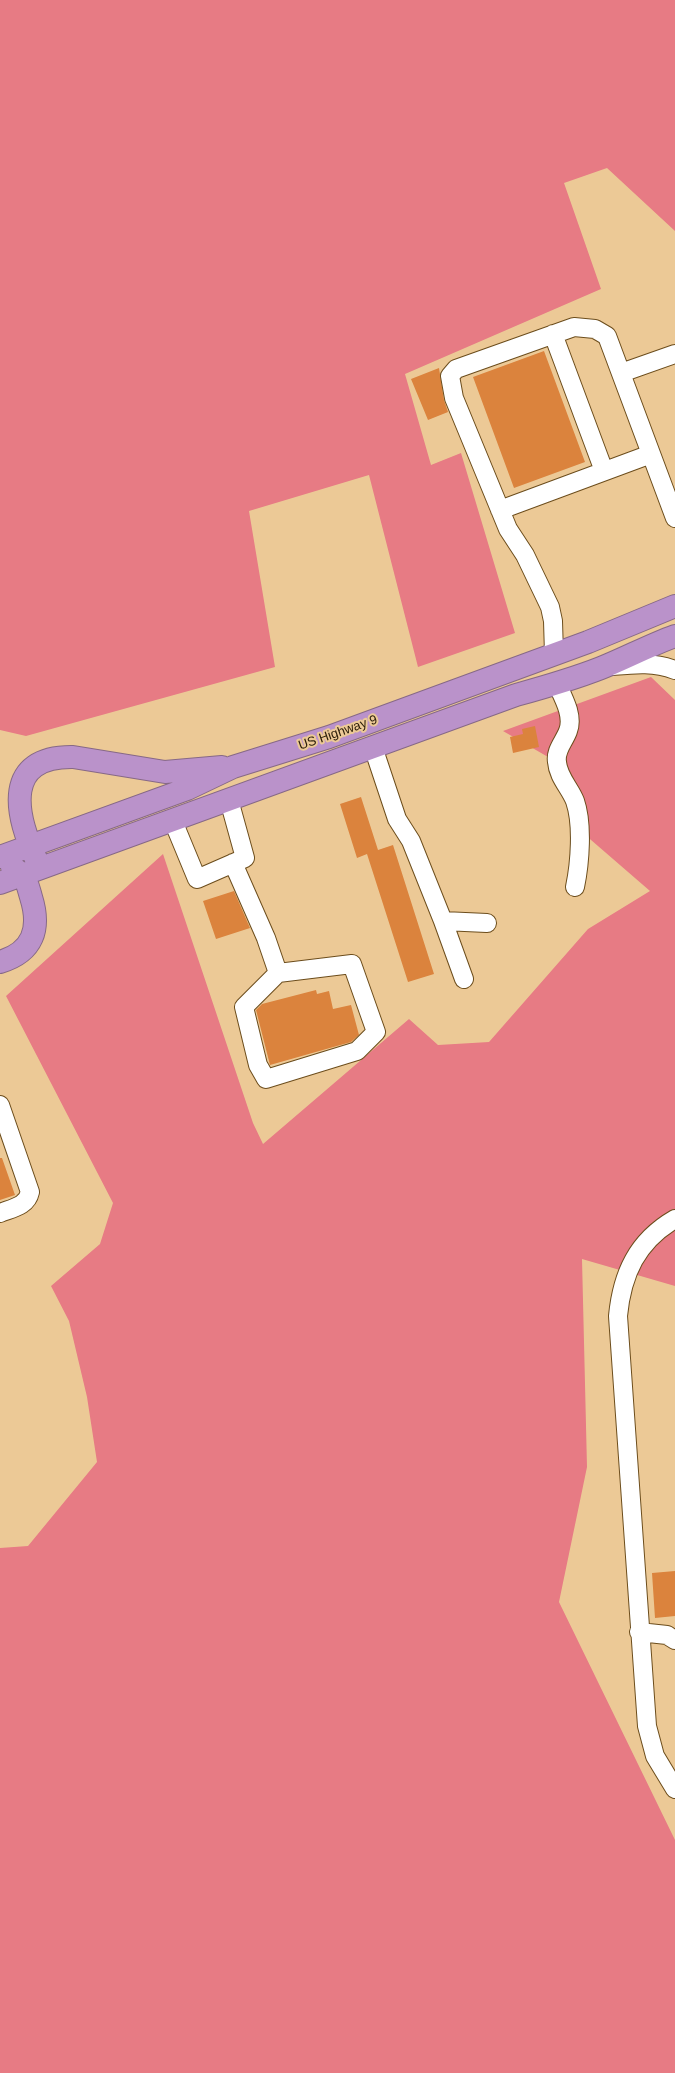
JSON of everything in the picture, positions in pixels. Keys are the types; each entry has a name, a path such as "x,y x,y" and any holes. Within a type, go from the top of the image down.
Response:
{"highway":[{"name":"US Highway 9","path":"0,857 188,789 233,767 328,737 554,654 675,606"},
{"name":"US Highway 9","path":"0,883 516,695 557,684 603,667 632,653 675,636"},
{"path":"0,962 12,958 23,951 29,943 34,929 35,916 30,846 20,815 19,796 21,784 28,772 36,765 47,760 73,758 165,772 233,767"},
{"path":"0,862 32,872"}],"street":[{"path":"554,654 554,621 550,607 525,555 508,528 454,398 450,376 456,369 574,327 595,329 607,336 675,518"},
{"path":"553,334 604,471"},
{"path":"620,373 675,354"},
{"path":"500,510 651,454"},
{"path":"603,667 645,663 675,670"},
{"path":"557,684 566,706 570,725 557,754 557,763 560,774 574,800 579,820 579,870 575,887"},
{"path":"373,747 397,819 410,841 443,921 464,979"},
{"path":"173,821 197,879 245,858 229,800"},
{"path":"233,863 266,938 278,974"},
{"path":"443,921 487,923"},
{"path":"352,964 376,1032 357,1051 266,1079 258,1065 244,1007 278,974 352,964"},
{"path":"0,1105 30,1192 28,1199 24,1204 0,1213"},
{"path":"675,1219 656,1233 644,1245 632,1262 622,1287 618,1316 636,1558 639,1632 647,1726 655,1756 675,1789"},
{"path":"639,1632 667,1635 675,1640"}],"shaded area":[{"path":"0,0 675,0 675,231 607,168 564,183 601,289 405,374 431,465 461,453 515,633 418,667 369,475 249,511 275,667 26,736 0,730"},
{"path":"651,677 675,700 675,1286 582,1259 587,1467 559,1602 675,1840 675,2073 0,2073 0,1548 28,1546 97,1462 87,1397 69,1321 51,1286 100,1244 113,1203 6,996 163,854 253,1123 263,1144 409,1019 438,1045 489,1042 588,929 650,891 576,827 555,761 503,731"}],"building":[{"path":"544,351 585,462 514,488 473,377"},
{"path":"439,368 444,400 448,412 428,420 411,379"},
{"path":"535,726 539,747 513,753 510,737 523,734 522,729"},
{"path":"361,797 378,850 393,845 434,974 408,982 367,854 357,858 340,804"},
{"path":"234,891 250,928 216,939 203,901"},
{"path":"316,990 317,994 329,991 333,1009 351,1005 359,1035 351,1042 270,1065 256,1010 262,1004"},
{"path":"0,1158 2,1158 15,1195 0,1200"},
{"path":"675,1571 675,1616 655,1618 652,1573"}]}
